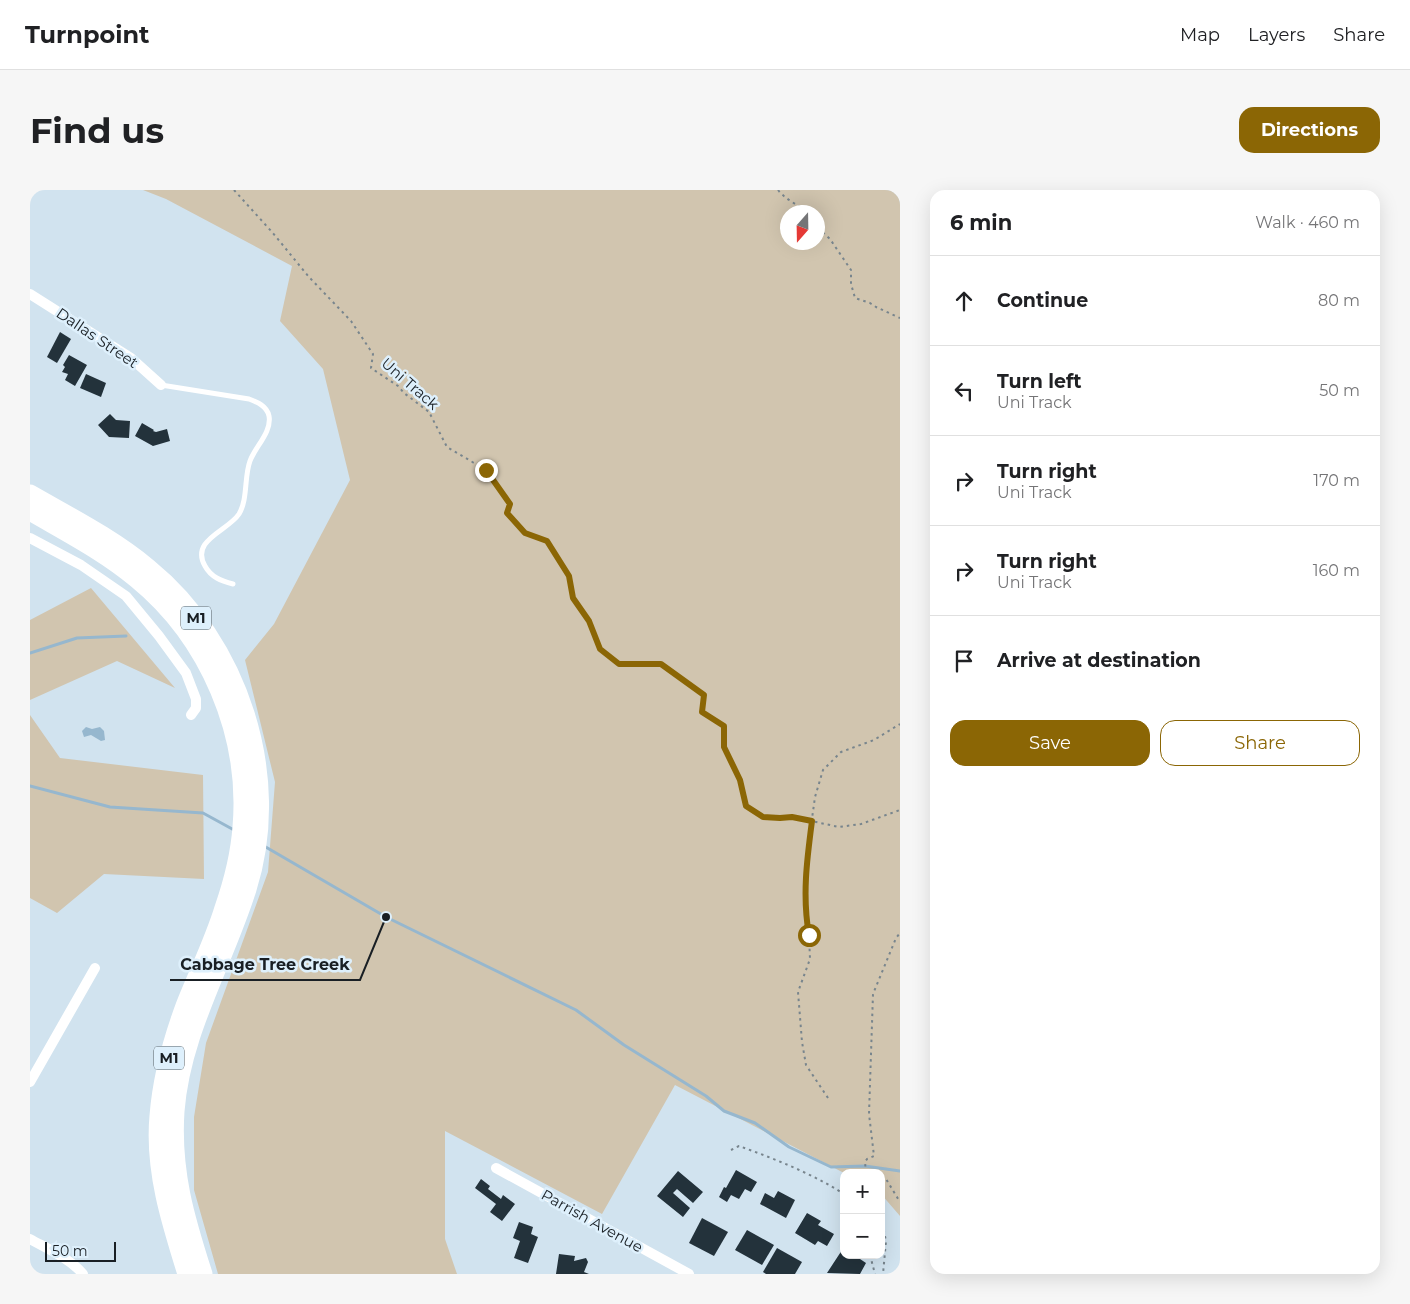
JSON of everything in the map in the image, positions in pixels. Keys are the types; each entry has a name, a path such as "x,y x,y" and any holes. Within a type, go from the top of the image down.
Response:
{"highway":[{"name":"M1","path":"30,494 134,556 166,584 199,621 227,669 245,712 255,753 247,852 248,886 191,1034 177,1098 174,1131 179,1189 189,1230 203,1274"},
{"name":"M1","path":"30,512 86,544 137,578 165,604 184,626 200,650 213,677 233,728 242,788 251,812"},
{"name":"M1","path":"187,1274 170,1220 160,1164 159,1117 163,1087 171,1048 185,1006 247,852"}],"street":[{"name":"Dallas Street","path":"30,294 131,358 161,385"},
{"path":"30,538 81,565 126,596 186,673 196,698 196,708 191,716"},
{"path":"30,1082 95,968"},
{"name":"Parrish Avenue","path":"496,1168 689,1274"},
{"path":"30,1239 75,1266 83,1274"}],"lane":[{"path":"161,385 249,399 262,406 269,414 269,425 248,467 243,505 233,520 208,540 201,556 203,564 214,577 233,584"}],"path":[{"name":"Uni Track","path":"234,190 309,277 351,321 373,354 371,368 398,386 404,393 430,412 447,447 486,470 510,504 507,513 525,533 547,541 569,576 573,598 589,621 600,649 619,664 661,664 704,695 702,712 724,726 724,747 740,780 746,806 763,817 792,817 839,827 861,824 900,810"},
{"path":"778,190 784,198 799,205"},
{"path":"825,234 851,270 850,284 856,298 870,302 876,307 900,318"},
{"path":"828,1098 806,1065 798,992 810,959 809,935 805,914 805,869 816,797 823,770 841,752 874,740 900,724"},
{"path":"866,1169 865,1162 874,1156 869,1114 873,994 896,938 900,933"},
{"path":"731,1150 739,1146 778,1160 840,1192"},
{"path":"885,1179 900,1202"},
{"path":"885,1236 885,1252"},
{"path":"871,1259 875,1274"},
{"path":"883,1274 884,1259"}],"shaded area":[{"path":"143,190 900,190 900,1216 885,1199 885,1169 840,1169 840,1171 675,1085 602,1214 445,1131 445,1239 457,1274 218,1274 194,1190 194,1117 206,1043 268,872 275,782 245,660 274,624 350,480 323,369 280,321 292,266 166,199"},
{"path":"91,588 175,688 117,661 30,700 30,620"},
{"path":"30,715 60,758 203,775 204,879 104,874 57,913 30,898"}],"water":[{"path":"86,727 92,729 100,727 104,731 105,740 101,741 91,735 84,737 82,731"}],"building":[{"path":"60,332 71,339 57,363 47,357"},
{"path":"69,355 87,365 75,386 65,380 68,374 62,372 65,367 63,365"},
{"path":"86,374 106,383 101,397 80,388"},
{"path":"110,414 116,420 130,421 129,438 109,437 98,425"},
{"path":"142,423 156,432 167,429 170,441 153,446 135,436"},
{"path":"736,1170 757,1182 751,1192 745,1189 739,1199 731,1195 727,1202 719,1197"},
{"path":"678,1171 703,1192 693,1203 677,1189 673,1193 690,1208 683,1217 657,1196"},
{"path":"481,1179 490,1186 488,1189 501,1199 503,1195 515,1204 502,1221 490,1212 496,1204 475,1188"},
{"path":"778,1191 795,1200 786,1218 760,1204 765,1193 774,1198"},
{"path":"807,1213 821,1221 818,1225 834,1234 827,1246 818,1241 815,1245 795,1233"},
{"path":"702,1218 728,1232 714,1256 689,1243"},
{"path":"519,1222 533,1227 531,1234 538,1237 528,1263 514,1258 520,1241 513,1238"},
{"path":"747,1230 774,1245 762,1265 735,1250"},
{"path":"777,1248 802,1262 795,1274 766,1274 763,1272"},
{"path":"840,1253 840,1259 860,1259 866,1263 860,1274 827,1273"},
{"path":"559,1254 575,1256 574,1261 586,1258 588,1262 584,1272 589,1274 556,1274"}],"waterway":[{"path":"30,653 77,638 126,636"},
{"path":"30,786 110,807 203,813 234,830"},
{"path":"264,846 386,917 576,1010 624,1045 706,1096 724,1111 755,1123 789,1147 831,1167 865,1166 900,1171"}],"place":[{"name":"Cabbage Tree Creek","path":"386,917"}],"route":[{"path":"486,470 510,504 507,513 525,533 547,541 569,576 573,598 589,621 600,649 619,664 661,664 704,695 702,712 724,726 724,747 740,780 746,806 763,817 792,817 812,821 805,869 805,914 809,935"}]}
